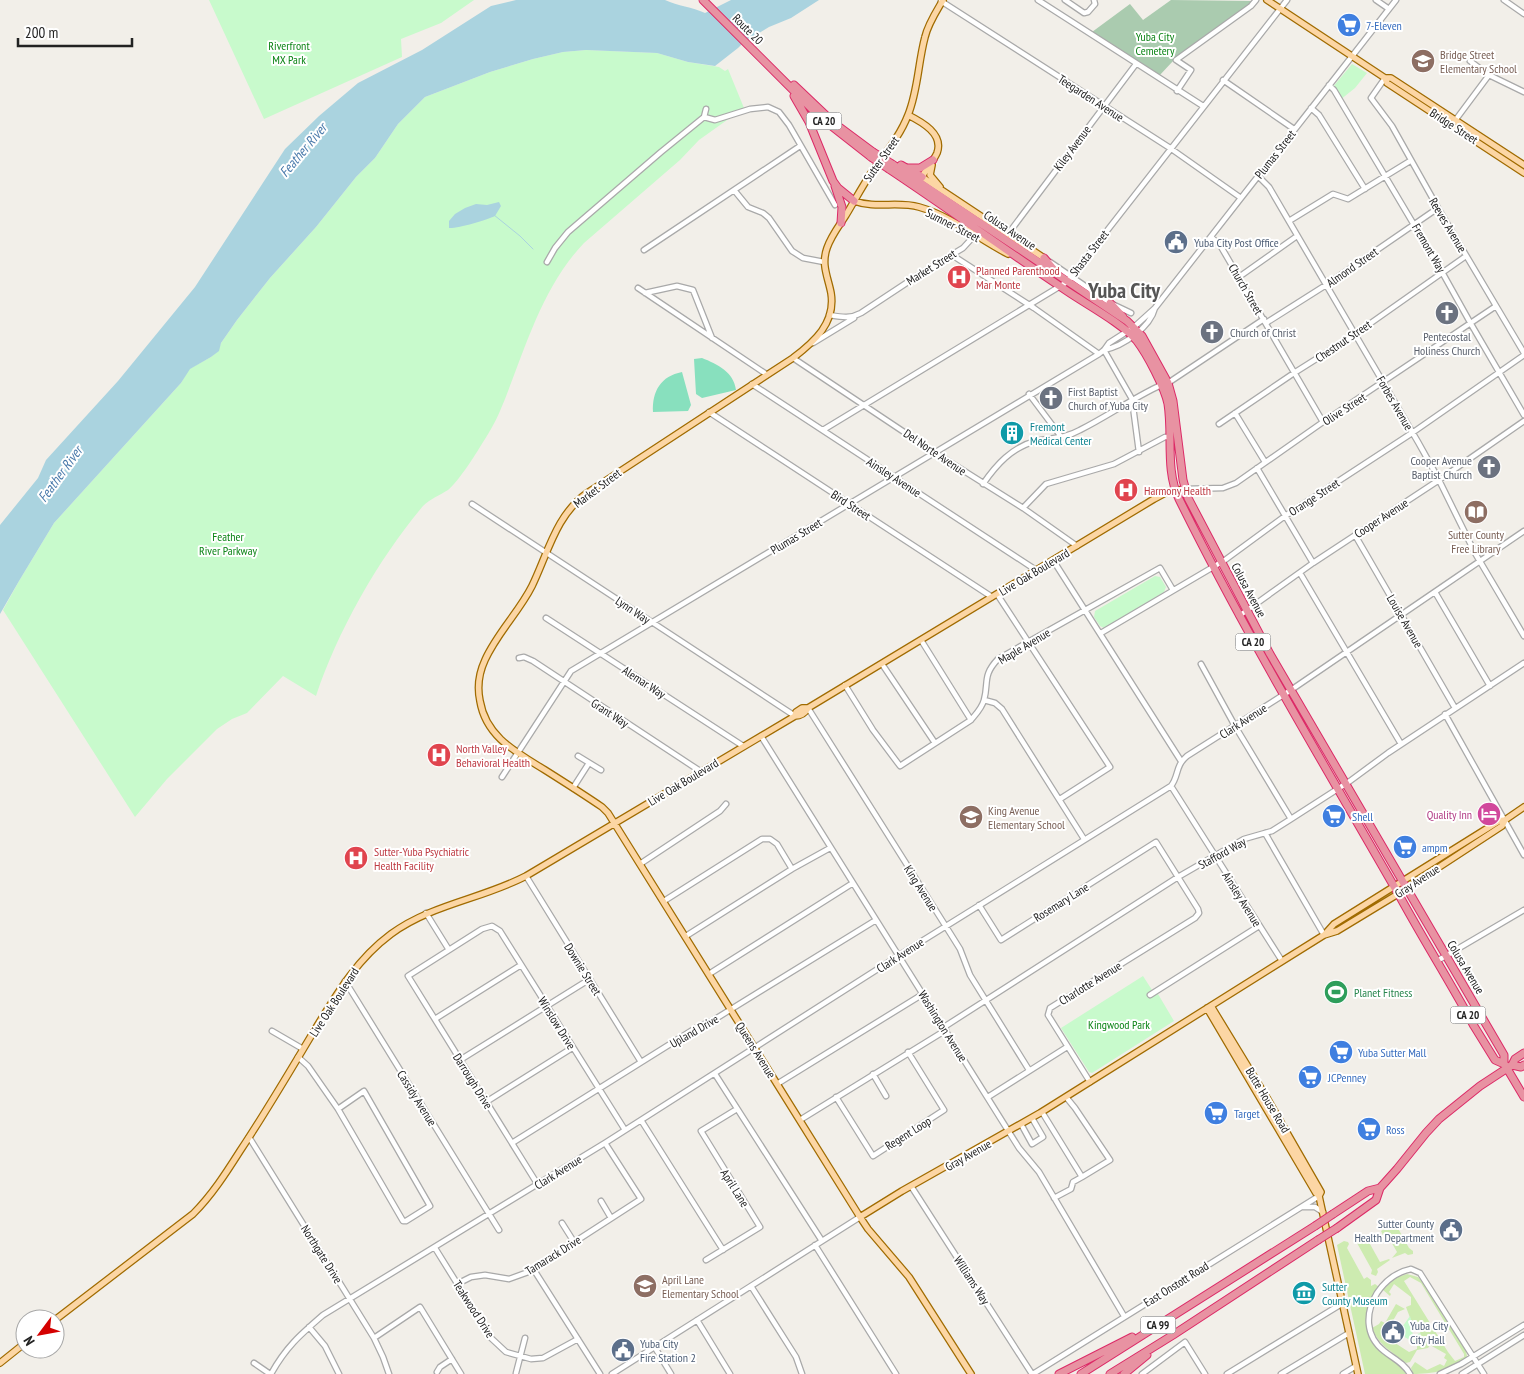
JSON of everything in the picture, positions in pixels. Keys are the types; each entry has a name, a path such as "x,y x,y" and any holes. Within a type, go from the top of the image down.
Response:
{"highway":[{"name":"Route 20","path":"703,0 780,75"},
{"name":"Route 20","path":"709,0 780,75"},
{"name":"Colusa Avenue","path":"780,75 873,153"},
{"name":"Colusa Avenue","path":"780,75 830,126 1057,275 1069,279 1136,329 1147,343 1164,384 1168,405 1172,476 1175,490 1239,616 1398,894 1495,1060 1508,1066"},
{"path":"780,75 805,115 833,181 842,207 841,223"},
{"path":"891,165 920,168 933,160"},
{"name":"Colusa Avenue","path":"891,165 1019,260 1130,334 1140,346 1173,401 1185,489 1221,562 1291,690 1504,1055 1508,1066"},
{"path":"906,168 922,178"},
{"path":"833,181 842,192 854,201"},
{"path":"1044,258 1057,275"},
{"path":"1110,303 1126,321"},
{"path":"1170,437 1178,442"},
{"name":"CA 99","path":"1110,1374 1337,1228 1376,1200 1380,1188 1432,1126 1465,1097 1524,1053"},
{"name":"CA 99","path":"1508,1066 1520,1067 1524,1064"},
{"name":"CA 20","path":"1508,1066 1524,1097"},
{"name":"CA 99","path":"1081,1374 1368,1191 1380,1188"},
{"path":"1060,1374 1172,1316"},
{"path":"1124,1374 1173,1335"}],"main road":[{"name":"Sutter Street","path":"829,316 831,293 825,275 824,262 826,251 830,240 870,174 897,138 908,115 915,92 925,36 942,0"},
{"name":"Bridge Street","path":"1267,0 1385,78 1391,78 1524,173"},
{"path":"908,115 929,128 935,135 938,146 930,175 944,192"},
{"name":"Bridge Street","path":"1453,122 1524,165"},
{"path":"922,178 933,160"},
{"name":"Colusa Avenue","path":"922,178 1044,258"},
{"name":"Sumner Street","path":"854,201 874,206 909,205 919,207 944,218 1019,260"},
{"name":"Market Street","path":"518,753 499,739 486,721 480,701 479,678 489,652 532,587 546,552 564,516 585,494 793,358 810,345 824,329 829,316"},
{"name":"Live Oak Boulevard","path":"65,1312 193,1214 214,1190 250,1137 345,981 358,964 378,945 403,926 426,913 501,887 526,876 795,716 796,712 802,708 808,708 1154,499 1175,490 1185,489"},
{"name":"Queens Avenue","path":"518,753 602,807 614,823 664,900 860,1217 908,1277 971,1374"},
{"name":"Gray Avenue","path":"1324,935 1334,924 1524,807"},
{"name":"Gray Avenue","path":"860,1217 1042,1112 1324,935 1337,931 1398,894 1502,826 1505,820"},
{"name":"Butte House Road","path":"1209,1007 1314,1177 1321,1192 1323,1212 1358,1374"},
{"path":"0,1363 15,1351"}],"street":[{"name":"Teegarden Avenue","path":"942,0 1170,148 1241,198"},
{"path":"1038,0 1203,106"},
{"path":"1065,0 1084,13 1088,12 1096,4 1094,0"},
{"path":"1177,91 1191,70 1176,60 1251,6 1256,0"},
{"name":"Shasta Street","path":"823,430 1060,287 1069,279 1287,0"},
{"path":"1376,0 1389,9"},
{"name":"Plumas Street","path":"502,777 571,671 1030,394 1104,350 1112,348 1136,329 1155,308 1396,0"},
{"path":"1504,0 1524,14"},
{"path":"1517,9 1524,5"},
{"path":"1470,61 1489,75 1524,92"},
{"name":"Kiley Avenue","path":"1008,234 1136,64"},
{"path":"1453,122 1489,75"},
{"name":"Reeves Avenue","path":"1385,78 1371,98 1392,126 1410,161 1524,354"},
{"path":"1223,80 1294,130"},
{"name":"Fremont Way","path":"1329,85 1334,90 1386,176 1524,414"},
{"path":"704,117 715,120 750,108 768,107 779,112 789,125 835,206"},
{"path":"1311,108 1319,116 1365,188"},
{"path":"548,262 568,232 704,117 706,109"},
{"path":"644,250 800,146"},
{"path":"1289,221 1333,194 1348,199 1410,161"},
{"name":"Forbes Avenue","path":"1258,176 1269,186 1355,334 1439,480 1480,561 1524,636"},
{"path":"734,190 748,207 763,213 769,218 792,251 803,258 824,262"},
{"name":"Almond Street","path":"983,484 1004,458 1017,448 1034,442 1062,438 1079,431 1164,384 1326,285 1438,208"},
{"name":"Market Street","path":"810,345 967,245 975,235"},
{"path":"1239,277 1297,236"},
{"name":"Church Street","path":"1211,237 1220,244 1323,422"},
{"path":"952,255 1084,342 1098,354"},
{"name":"Chestnut Street","path":"1219,424 1355,334 1466,256"},
{"name":"Colusa Avenue","path":"1044,258 1069,279 1131,313"},
{"path":"645,293 676,286 693,290 713,339"},
{"path":"638,288 766,374"},
{"name":"Olive Street","path":"1185,489 1230,486 1496,306"},
{"name":"Market Street","path":"829,316 846,318 860,313"},
{"path":"1104,350 1132,400 1139,452"},
{"name":"Orange Street","path":"1101,634 1214,567 1285,516 1412,433 1524,354"},
{"name":"Del Norte Avenue","path":"793,358 983,484 1023,508 1077,546"},
{"name":"Ainsley Avenue","path":"752,384 1036,570"},
{"path":"1030,394 1062,438"},
{"name":"Bird Street","path":"710,412 850,504 995,595 1110,768 1060,799"},
{"path":"1235,413 1265,462"},
{"name":"Cooper Avenue","path":"1239,616 1313,563 1524,421"},
{"path":"1023,508 1046,484 1114,464 1165,437 1170,437"},
{"path":"1257,468 1313,563"},
{"name":"Lynn Way","path":"472,504 795,716"},
{"name":"Clark Avenue","path":"1182,761 1291,690 1524,531"},
{"name":"Louise Avenue","path":"1355,535 1455,708"},
{"path":"1053,560 1182,761 1178,766 1171,786"},
{"name":"Maple Avenue","path":"845,685 873,730 900,766 971,720 984,700 986,681 992,666 998,659 1160,568 1173,590"},
{"path":"1300,573 1401,744"},
{"path":"1435,592 1490,686"},
{"name":"Alemar Way","path":"546,618 743,746"},
{"path":"921,640 971,720"},
{"name":"Grant Way","path":"519,658 524,657 533,661 700,771"},
{"name":"Stafford Way","path":"800,1120 945,1029 986,999 1178,877 1244,839 1265,833 1291,819 1346,784 1401,744 1524,663"},
{"path":"882,664 935,743"},
{"path":"1201,664 1235,726 1291,819"},
{"path":"984,700 995,703 1002,709 1084,839"},
{"name":"King Avenue","path":"808,708 946,926 960,949 970,975 1029,1070"},
{"path":"1446,714 1524,855"},
{"name":"Washington Avenue","path":"761,736 1019,1148 1039,1172 1124,1316"},
{"path":"578,756 601,770"},
{"path":"573,788 589,763"},
{"name":"Ainsley Avenue","path":"1171,786 1282,961"},
{"name":"Clark Avenue","path":"270,1374 295,1339 323,1315 351,1300 538,1185 979,905 1171,786"},
{"path":"640,864 720,811 726,804"},
{"path":"1265,833 1324,935"},
{"path":"664,900 762,839 770,838 777,844 792,869"},
{"name":"Rosemary Lane","path":"979,905 1001,940 1156,842 1178,877"},
{"path":"686,936 792,869 830,848"},
{"name":"Downie Street","path":"526,876 641,1062"},
{"name":"Charlotte Avenue","path":"1090,1082 1048,1015 1050,1008 1195,918 1199,913 1198,909 1178,877"},
{"path":"709,974 853,884"},
{"path":"1437,961 1524,910"},
{"path":"426,913 449,950"},
{"name":"Upland Drive","path":"512,1143 699,1026 712,1021 876,920"},
{"name":"Winslow Drive","path":"449,950 482,929 492,926 500,931 624,1130"},
{"path":"1150,995 1259,926"},
{"name":"Darrough Drive","path":"449,950 408,976 538,1185"},
{"path":"435,1019 521,965"},
{"path":"460,1060 590,979"},
{"name":"Cassidy Avenue","path":"345,981 499,1230"},
{"path":"777,1084 923,994"},
{"path":"272,1031 303,1049"},
{"path":"988,1097 1067,1047"},
{"path":"486,1102 572,1048"},
{"name":"Regent Loop","path":"836,1097 873,1156 944,1110 908,1052"},
{"path":"298,1057 308,1066 338,1109 403,1221 430,1206 364,1091 338,1109"},
{"path":"715,1074 822,1241"},
{"path":"872,1074 886,1096"},
{"path":"1054,1198 1071,1189 1073,1182 1110,1160 1066,1097"},
{"name":"April Lane","path":"706,1260 760,1227 701,1132 737,1108"},
{"path":"1042,1112 1082,1177"},
{"path":"1021,1124 1032,1144 1043,1138 1032,1118"},
{"path":"642,1120 723,1250"},
{"name":"Northgate Drive","path":"250,1137 374,1338 389,1374"},
{"name":"Tamarack Drive","path":"457,1284 470,1277 485,1275 509,1279 534,1270 574,1242 641,1200 605,1143"},
{"name":"Williams Way","path":"911,1186 1033,1374"},
{"name":"East Onstott Road","path":"1033,1374 1320,1196"},
{"path":"601,1201 611,1218"},
{"path":"1299,1208 1311,1206 1323,1212"},
{"name":"Gray Avenue","path":"612,1374 860,1217"},
{"path":"562,1223 574,1242"},
{"path":"815,1245 896,1374"},
{"name":"Teakwood Drive","path":"435,1248 491,1338 506,1352 531,1359 543,1358 578,1339"},
{"path":"1410,1374 1402,1363 1379,1346 1370,1332 1368,1323 1372,1303 1378,1291 1395,1275 1408,1269 1414,1269 1420,1273 1484,1374"},
{"path":"534,1270 600,1374"},
{"path":"751,1286 796,1357 802,1374"},
{"path":"1227,1374 1343,1303"},
{"path":"374,1338 420,1307 461,1374"},
{"path":"697,1320 730,1374"},
{"path":"309,1327 325,1346 339,1374"},
{"path":"1440,1374 1523,1327"},
{"path":"1282,1374 1349,1333"},
{"path":"1462,1374 1524,1335"},
{"path":"516,1373 525,1338"},
{"path":"1142,1374 1185,1342 1205,1374"},
{"path":"654,1346 670,1374"},
{"path":"437,1372 440,1366 452,1359"},
{"path":"254,1363 270,1374"},
{"path":"1343,1374 1356,1366"}],"green space":[{"name":"Riverfront MX Park","path":"209,0 474,0 441,23 401,39 402,57 264,119"},
{"name":"Yuba City Cemetery","path":"1171,0 1253,1 1173,61 1159,76 1092,32 1130,4 1143,20"},
{"name":"Feather River Parkway","path":"586,50 657,53 688,62 719,67 725,71 728,69 744,108 699,140 680,160 584,243 569,261 544,301 491,429 456,482 448,490 423,506 375,572 347,621 316,696 283,676 247,713 232,719 217,729 167,779 135,817 3,610 19,581 54,523 181,383 189,369 218,351 221,343 237,320 270,278 316,227 356,177 375,158 398,124 425,97 490,72 533,59 563,52"},
{"path":"1352,64 1367,73 1355,88 1340,100 1332,88"},
{"path":"702,358 724,370 732,378 736,390 702,398 696,394 694,359"},
{"path":"682,372 691,405 688,411 653,412 654,397 659,386 668,377"},
{"path":"1155,576 1160,577 1166,587 1164,592 1104,628 1100,626 1094,617 1095,611"},
{"name":"Kingwood Park","path":"1143,976 1152,990 1158,994 1174,1021 1092,1073 1089,1072 1061,1028"},
{"path":"1395,1223 1409,1248 1413,1251 1413,1254 1408,1255 1405,1253 1392,1258 1397,1252 1386,1233 1383,1235 1381,1231"},
{"path":"1370,1236 1372,1240 1370,1244 1380,1262 1390,1260 1377,1269 1376,1276 1371,1274 1372,1270 1357,1243"},
{"path":"1344,1241 1348,1242 1347,1248 1364,1279 1367,1277 1371,1280 1371,1286 1375,1284 1379,1287 1367,1311 1366,1319 1369,1336 1380,1351 1407,1374 1365,1374 1337,1245"},
{"path":"1407,1274 1418,1277 1424,1283 1466,1351 1467,1356 1462,1361 1442,1371 1413,1374 1411,1368 1415,1362 1427,1370 1440,1364 1444,1366 1447,1360 1444,1358 1446,1354 1430,1345 1428,1348 1417,1350 1410,1362 1406,1363 1378,1340 1372,1328 1381,1321 1385,1323 1396,1304 1405,1309 1398,1312 1387,1331 1381,1328 1381,1334 1409,1352 1417,1349 1421,1339 1418,1337 1423,1327 1416,1322 1412,1323 1406,1307 1411,1305 1411,1297 1394,1284 1389,1292 1390,1296 1383,1290 1395,1278","holes":["1410,1277 1421,1283 1464,1354 1464,1357 1455,1361 1404,1281"]},
{"path":"1410,1316 1413,1335 1421,1333 1415,1343 1401,1335 1400,1330"}],"water":[{"name":"Feather River","path":"516,0 665,0 705,13 731,0 819,0 791,18 769,27 743,43 715,66 688,62 657,53 586,50 563,52 490,72 425,97 398,124 375,158 356,177 316,227 270,278 237,320 221,343 219,351 190,369 181,383 54,523 0,614 0,525 38,478 46,460 118,381 195,287 285,149 319,116 358,83 422,50 491,6"},
{"path":"499,202 501,206 495,216 472,224 449,228 449,221 455,214 465,208 476,204 487,205"}],"waterway":[{"path":"494,215 533,249"}],"place":[{"name":"7-Eleven","path":"1349,25"},
{"name":"Bridge Street Elementary School","path":"1423,61"},
{"name":"Yuba City Post Office","path":"1176,242"},
{"name":"Planned Parenthood Mar Monte","path":"959,277"},
{"name":"Pentecostal Holiness Church","path":"1447,313"},
{"name":"Church of Christ","path":"1212,332"},
{"name":"First Baptist Church of Yuba City","path":"1051,398"},
{"name":"Fremont Medical Center","path":"1012,433"},
{"name":"Cooper Avenue Baptist Church","path":"1489,467"},
{"name":"Harmony Health","path":"1126,490"},
{"name":"Sutter County Free Library","path":"1476,512"},
{"name":"North Valley Behavioral Health","path":"439,755"},
{"name":"Quality Inn","path":"1489,814"},
{"name":"Shell","path":"1334,816"},
{"name":"King Avenue Elementary School","path":"971,817"},
{"name":"ampm","path":"1405,847"},
{"name":"Sutter-Yuba Psychiatric Health Facility","path":"356,858"},
{"name":"Planet Fitness","path":"1336,992"},
{"name":"Yuba Sutter Mall","path":"1341,1052"},
{"name":"JCPenney","path":"1310,1077"},
{"name":"Target","path":"1216,1113"},
{"name":"Ross","path":"1369,1129"},
{"name":"Sutter County Health Department","path":"1451,1230"},
{"name":"April Lane Elementary School","path":"645,1286"},
{"name":"Sutter County Museum","path":"1304,1293"},
{"name":"Yuba City City Hall","path":"1393,1332"},
{"name":"Yuba City Fire Station 2","path":"623,1350"}],"district":[{"name":"Yuba City","path":"1124,290"}]}
